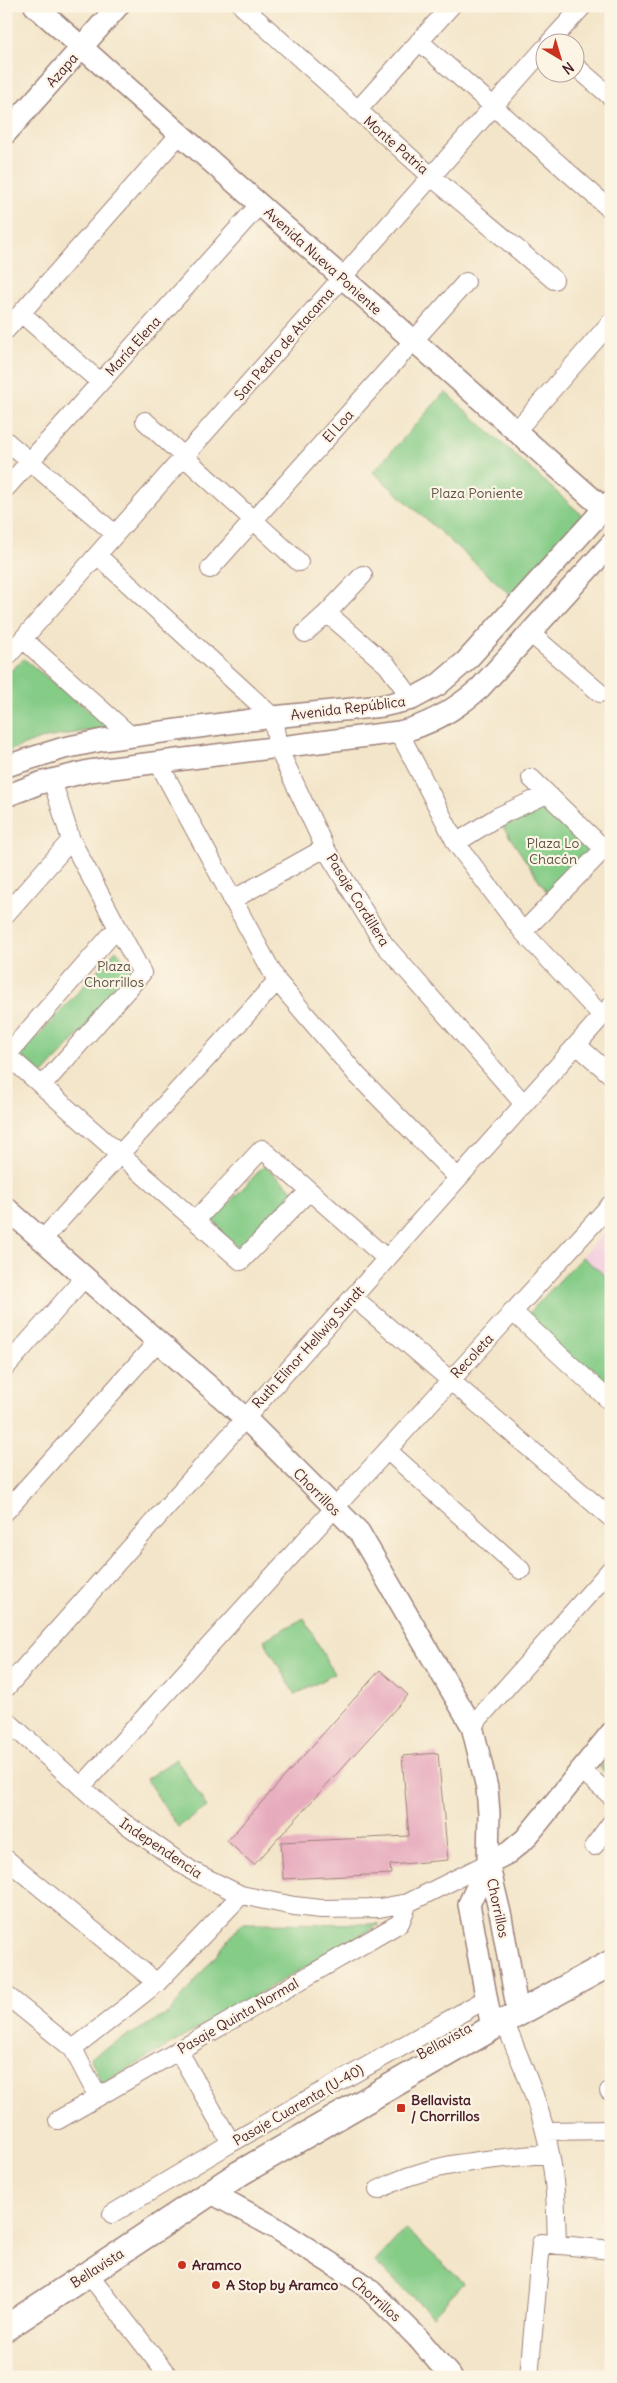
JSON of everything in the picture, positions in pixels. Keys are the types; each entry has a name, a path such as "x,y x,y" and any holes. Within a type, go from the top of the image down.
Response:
{"main road":[{"name":"Bellavista","path":"6,2328 210,2192 570,1970 611,1958"},
{"name":"Bellavista","path":"501,2013 611,1964"}],"street":[{"name":"Avenida Nueva Poniente","path":"35,6 516,431 608,508"},
{"name":"Azapa","path":"6,133 118,6"},
{"name":"Monte Patria","path":"242,6 432,177 554,280"},
{"path":"357,111 451,6"},
{"path":"559,32 582,6"},
{"path":"419,41 611,210"},
{"name":"San Pedro de Atacama","path":"6,658 534,60"},
{"path":"584,74 611,97"},
{"path":"6,330 180,134"},
{"name":"María Elena","path":"6,488 260,204"},
{"name":"El Loa","path":"210,569 466,282"},
{"path":"21,313 100,382"},
{"path":"516,431 611,322"},
{"path":"145,421 299,562"},
{"path":"6,441 115,534"},
{"name":"Avenida República","path":"6,766 64,748 273,717 382,706 412,699 438,685 466,662 608,508"},
{"name":"Avenida República","path":"6,796 52,780 89,771 399,732 432,721 465,701 491,676 611,544"},
{"path":"97,555 273,717"},
{"path":"305,633 362,575"},
{"path":"326,613 387,665 412,699"},
{"path":"530,633 600,693"},
{"path":"23,639 132,737"},
{"name":"Pasaje Cordillera","path":"273,717 278,748 325,848 384,944 524,1104"},
{"path":"399,732 456,843 523,932 606,1011"},
{"path":"158,762 277,981 357,1075 458,1178"},
{"path":"523,932 607,846 531,778"},
{"path":"42,1086 142,973 71,840 52,780"},
{"path":"456,843 496,817 547,794"},
{"path":"6,914 71,840"},
{"path":"232,900 325,848"},
{"path":"117,928 7,1055 241,1260 309,1192"},
{"path":"42,1240 277,981"},
{"name":"Ruth Elinor Hellwig Sundt","path":"6,1688 606,1011"},
{"path":"577,1045 611,1075"},
{"path":"196,1220 262,1149 387,1259"},
{"name":"Recoleta","path":"81,1787 611,1204"},
{"name":"Chorrillos","path":"8,1212 245,1418 359,1532 472,1726 487,1788 489,1812 488,1863 501,1917 501,2013"},
{"path":"6,1367 85,1277"},
{"path":"353,1297 611,1518"},
{"path":"512,1311 611,1402"},
{"path":"6,1511 158,1341"},
{"path":"387,1450 521,1570"},
{"path":"472,1726 611,1569"},
{"name":"Independencia","path":"6,1720 113,1815 192,1871 241,1895 294,1906 321,1909 379,1908 408,1904 488,1863"},
{"path":"488,1863 508,1853 525,1839 611,1733"},
{"path":"580,1769 611,1796"},
{"path":"594,1846 611,1823"},
{"path":"6,1860 158,1983"},
{"name":"Chorrillos","path":"488,1863 469,1904 501,2013"},
{"path":"73,2049 158,1983 241,1895"},
{"name":"Pasaje Quinta Normal","path":"58,2120 400,1923 408,1904"},
{"path":"6,1995 73,2049 98,2097"},
{"path":"501,2013 528,2079 545,2132 556,2194 529,2377"},
{"name":"Pasaje Cuarenta (U-40)","path":"112,2214 231,2143 501,2013"},
{"path":"178,2050 231,2143"},
{"path":"545,2132 611,2130"},
{"path":"378,2190 397,2180 427,2169 464,2162 550,2153"},
{"name":"Chorrillos","path":"210,2192 274,2227 365,2285 418,2338 451,2377"},
{"path":"549,2244 611,2250"},
{"path":"88,2273 169,2377"}],"shaded area":[{"path":"611,1224 611,1280 582,1257"}],"green space":[{"name":"Plaza Poniente","path":"445,392 582,515 511,595 373,472"},
{"path":"24,659 109,727 40,739 6,752 6,675"},
{"name":"Plaza Lo Chacón","path":"544,803 593,850 549,895 503,827"},
{"name":"Plaza Chorrillos","path":"116,950 136,973 43,1074 20,1056"},
{"path":"264,1166 297,1193 242,1250 210,1223"},
{"path":"582,1257 611,1280 611,1391 524,1318"},
{"path":"304,1618 334,1674 295,1695 264,1640"},
{"path":"611,1755 611,1778 600,1768"},
{"path":"176,1759 207,1807 178,1827 146,1779"},
{"path":"242,1923 380,1924 102,2084 90,2057 169,2013"},
{"path":"405,2229 464,2283 433,2316 375,2262"}],"building":[{"path":"380,1670 408,1695 254,1865 227,1841"},
{"path":"438,1753 448,1860 390,1865 391,1874 283,1879 281,1842 409,1836 402,1756"}],"place":[{"name":"Bellavista / Chorrillos","path":"401,2108"},
{"name":"Aramco","path":"182,2265"},
{"name":"A Stop by Aramco","path":"216,2285"}]}
